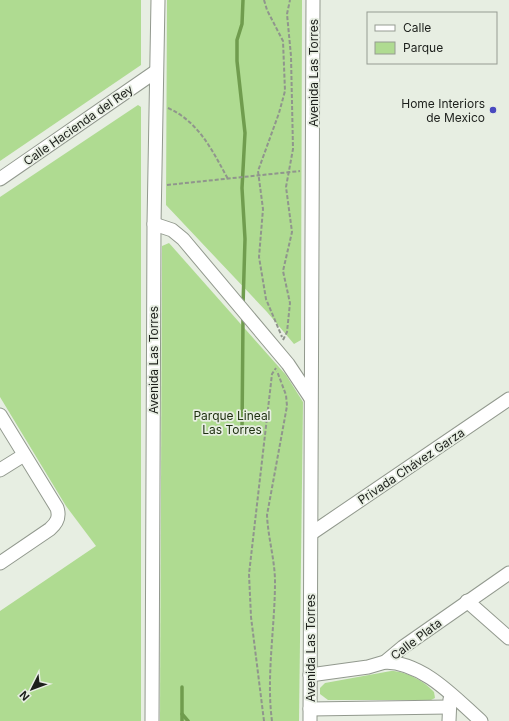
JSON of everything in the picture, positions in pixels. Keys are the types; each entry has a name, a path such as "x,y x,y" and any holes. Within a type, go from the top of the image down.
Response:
{"street":[{"name":"Avenida Las Torres","path":"152,721 155,72 158,0"},
{"name":"Avenida Las Torres","path":"310,715 312,533 311,362 313,0"},
{"name":"Calle Hacienda del Rey","path":"0,179 155,72"},
{"path":"154,224 172,230 183,239 282,366 311,398"},
{"path":"282,366 311,362"},
{"name":"Privada Chávez Garza","path":"312,533 509,400"},
{"path":"0,415 57,508 59,517 57,522 50,529 0,563"},
{"path":"0,470 24,455"},
{"name":"Calle Plata","path":"310,675 368,667 385,662 467,601 509,573"},
{"path":"467,601 509,638"},
{"path":"385,662 404,664 419,671 450,693 481,721"},
{"path":"449,721 450,693"},
{"path":"310,715 450,707"}],"path":[{"path":"282,342 287,332 290,309 283,274 292,232 286,187 293,149 291,56 287,14 290,0"},
{"path":"166,107 179,113 201,132 228,178"},
{"path":"166,185 301,171"},
{"path":"272,721 271,696 275,581 268,530 268,515 287,406 282,366"}],"green space":[{"path":"0,0 141,0 141,65 0,161"},
{"path":"167,0 302,0 301,340 294,344 267,312 166,205"},
{"path":"138,105 141,107 141,721 0,721 0,611 96,546 66,506 0,397 0,197"},
{"name":"Parque Lineal Las Torres","path":"169,243 286,375 303,402 299,721 160,721 162,246"},
{"path":"397,671 409,675 425,684 434,692 435,698 431,700 328,700 320,694 320,688 325,683"}],"waterway":[{"path":"243,0 242,24 237,40 237,61 245,133 242,188 245,239 243,306"},
{"path":"242,433 243,318"},
{"path":"182,687 182,721"},
{"path":"182,714 188,721"}],"place":[{"name":"Home Interiors de Mexico","path":"493,110"}]}
